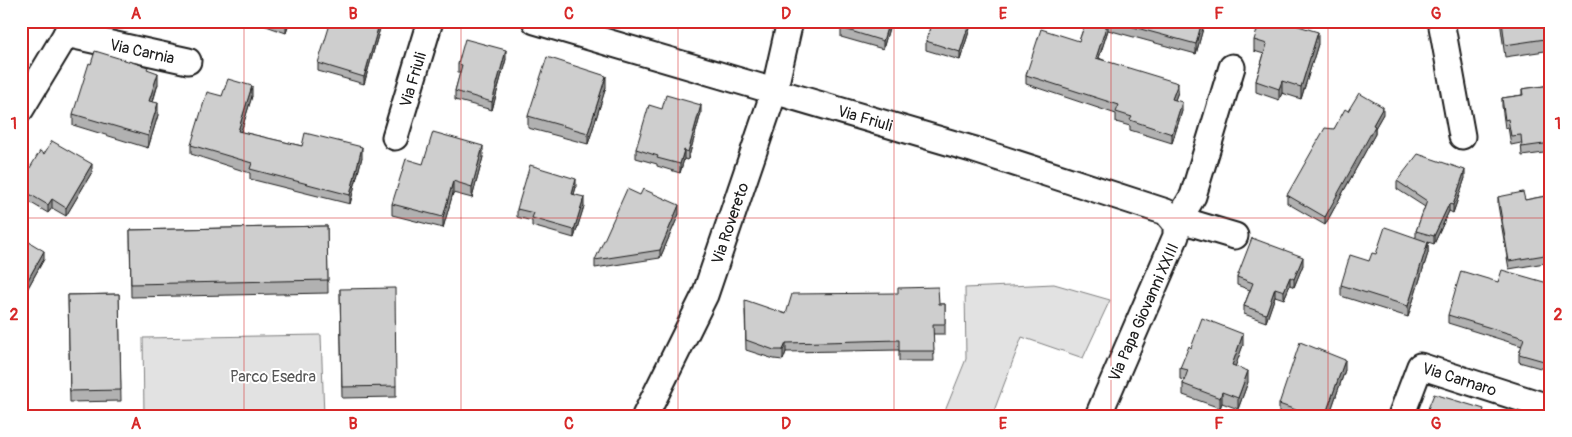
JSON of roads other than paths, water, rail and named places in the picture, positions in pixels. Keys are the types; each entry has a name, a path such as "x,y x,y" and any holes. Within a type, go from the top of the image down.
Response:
{"street":[{"name":"Via Friuli","path":"395,137 430,21"},
{"name":"Via Friuli","path":"535,21 975,150 1166,212 1176,230"},
{"name":"Via Rovereto","path":"645,416 704,295 774,92 790,21"},
{"path":"1440,21 1462,136"},
{"name":"Via Carnia","path":"21,109 70,28 188,61"},
{"name":"Via Papa Giovanni XXIII","path":"1098,416 1176,230 1193,196 1232,67"},
{"path":"1176,230 1188,222 1235,236"},
{"name":"Via Carnaro","path":"1401,416 1420,366 1551,408"}],"park label":[{"name":"Parco Esedra","path":"273,376"}]}
